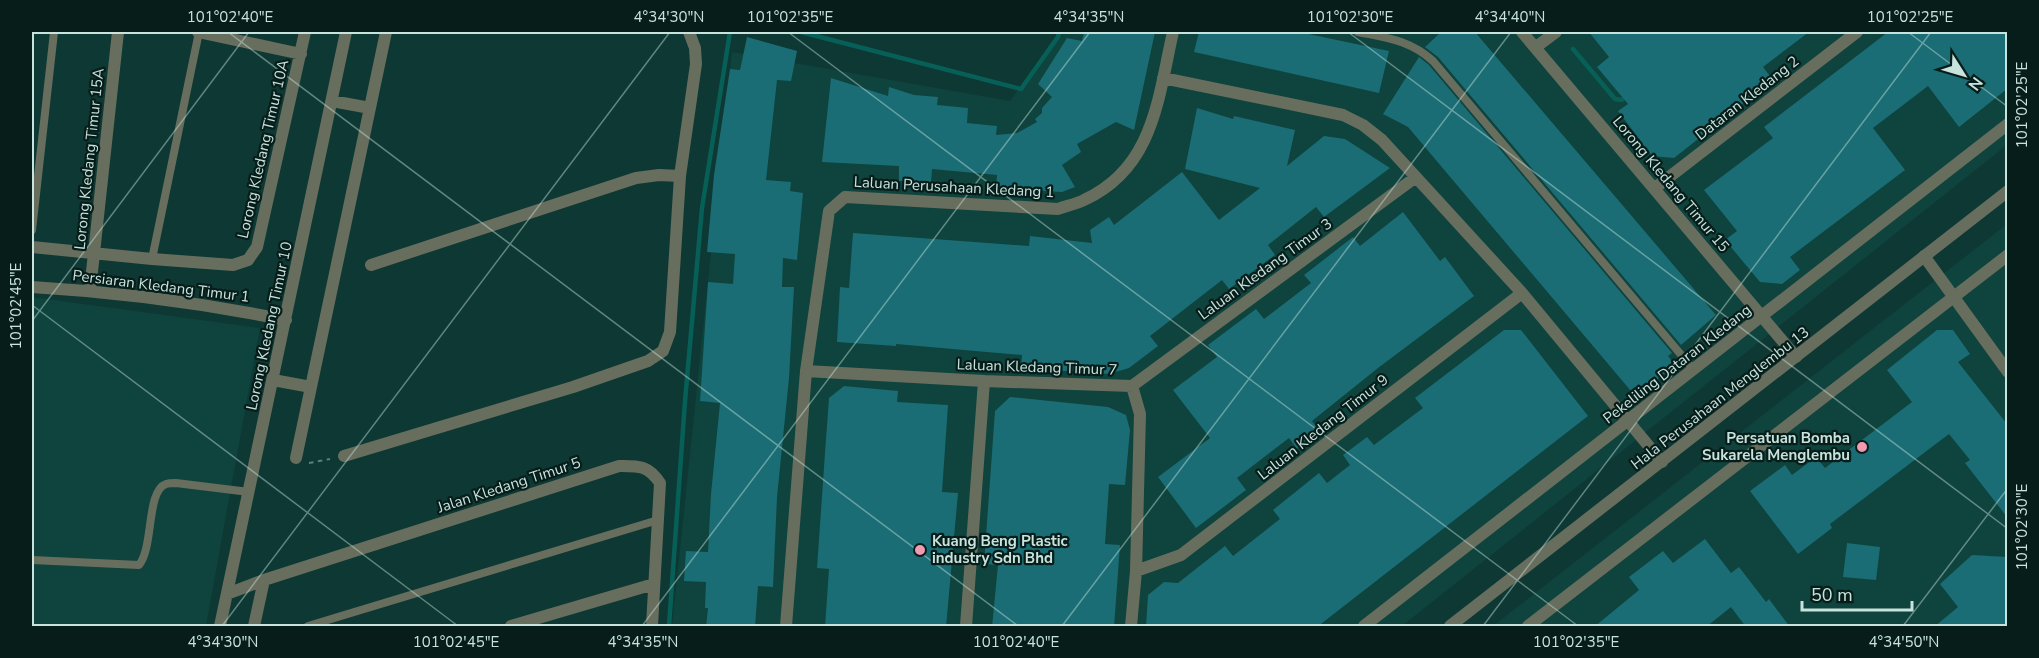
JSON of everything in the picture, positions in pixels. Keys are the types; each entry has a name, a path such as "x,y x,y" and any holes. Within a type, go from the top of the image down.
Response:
{"street":[{"name":"Lorong Kledang Timur 15A","path":"90,290 118,32"},
{"path":"199,32 300,54"},
{"name":"Lorong Kledang Timur 10A","path":"32,246 233,266 248,260 256,248 305,32"},
{"name":"Lorong Kledang Timur 10","path":"220,627 346,32"},
{"path":"296,458 386,32"},
{"path":"344,456 573,387 648,361 663,351 670,332 680,176 696,64 695,48 688,32"},
{"name":"Laluan Perusahaan Kledang 1","path":"786,627 806,371 828,211 845,197 1058,209 1084,201 1113,183 1135,159 1150,130 1173,32"},
{"name":"Lorong Kledang Timur 15","path":"1522,32 1796,357"},
{"path":"1536,47 1556,32"},
{"name":"Dataran Kledang 2","path":"1655,188 1857,32"},
{"path":"1163,78 1343,115 1364,125 1382,140 1522,293 1662,462"},
{"path":"332,101 370,108"},
{"name":"Pekeliling Dataran Kledang","path":"1364,627 2007,124"},
{"path":"371,265 636,178 659,175 680,176"},
{"name":"Laluan Kledang Timur 3","path":"1132,386 1416,177"},
{"name":"Hala Perusahaan Menglembu 13","path":"1449,627 2007,191"},
{"path":"1528,627 2007,255"},
{"path":"1924,256 2007,372"},
{"name":"Persiaran Kledang Timur 1","path":"32,287 90,290 178,301 286,320"},
{"name":"Laluan Kledang Timur 9","path":"1136,571 1181,555 1522,293"},
{"name":"Laluan Kledang Timur 7","path":"806,371 984,381 1132,386 1140,414 1136,571 1131,627"},
{"path":"273,380 311,387"},
{"path":"966,627 984,381"},
{"name":"Jalan Kledang Timur 5","path":"227,594 264,580 619,466 639,466 652,471 660,483 652,627"},
{"path":"254,627 264,580"},
{"path":"511,627 654,584"}],"lane":[{"path":"32,230 54,32"},
{"path":"152,259 199,32"},
{"path":"1358,32 1403,41 1421,49 1433,61 1694,370"},
{"path":"32,560 139,565 147,551 156,492 165,484 176,483 249,492"},
{"path":"308,627 658,520"}],"path":[{"path":"296,458 302,463 311,463 344,456"}],"shaded area":[{"path":"1058,32 2007,32 2007,145 1402,626 672,626 732,52 1010,101"},
{"path":"2007,224 2007,626 1493,626"},
{"path":"32,297 260,328 206,626 32,626"}],"building":[{"path":"1084,32 1155,32 1134,130 1116,122 1077,144 1081,152 1062,165 1075,187 1062,192 996,188 997,175 932,169 931,182 899,181 899,166 822,162 831,78 888,96 889,87 914,95 938,97 937,105 968,108 967,123 997,126 996,135 1017,133 1037,122 1035,119 1042,113 1042,108 1052,97 1038,84 1067,38 1082,41"},
{"path":"1199,32 1299,32 1389,51 1379,93 1194,52"},
{"path":"1441,32 1475,32 1716,315 1681,345 1438,57 1425,47"},
{"path":"1589,32 1809,32 1763,67 1773,80 1674,158 1652,156 1618,111 1628,104 1597,67 1609,57"},
{"path":"1888,32 2007,32 2007,89 1959,127 1928,86 1873,128 1905,170 1790,257 1800,270 1782,284 1760,282 1725,240 1737,231 1704,190 1773,138 1764,127"},
{"path":"747,37 797,51 791,81 777,80 766,180 791,182 790,191 803,193 797,260 783,258 782,287 794,287 789,378 777,497 773,587 758,586 755,627 706,627 708,608 705,608 706,582 684,581 686,551 708,552 720,403 700,401 708,282 733,284 735,254 707,252 714,175 730,69 740,70"},
{"path":"1419,57 1429,65 1672,353 1668,356 1675,365 1636,397 1408,127 1383,114"},
{"path":"1197,108 1233,119 1234,116 1295,130 1287,166 1324,136 1345,139 1390,168 1324,217 1316,207 1268,245 1275,255 1229,289 1222,280 1150,336 1158,346 1129,368 1109,374 1021,368 1022,355 896,344 896,346 837,342 840,287 849,288 853,233 1029,246 1030,236 1092,243 1090,230 1109,217 1114,225 1182,172 1219,220 1260,188 1185,169"},
{"path":"1403,212 1440,261 1445,257 1474,296 1312,421 1320,431 1297,449 1289,438 1237,478 1246,490 1196,528 1158,477 1210,438 1173,390 1217,357 1208,345 1256,309 1264,319 1311,283 1304,275 1353,237 1360,246"},
{"path":"1504,330 1521,330 1588,416 1317,627 1146,627 1148,595 1164,582 1178,583 1225,546 1233,556 1280,519 1273,510 1319,473 1327,483 1350,465 1343,455 1367,437 1374,445 1423,408 1415,398"},
{"path":"1937,330 1953,330 1970,354 1958,362 2007,424 2007,517 1965,463 1970,460 1949,434 1830,524 1832,528 1798,554 1750,491 1785,465 1792,475 1816,457 1825,468 1912,402 1887,370"},
{"path":"844,386 898,391 897,402 948,405 942,492 958,493 946,627 825,627 829,569 817,568 829,398"},
{"path":"1010,397 1108,407 1126,415 1130,430 1125,485 1109,484 1105,544 1120,545 1114,627 992,627 998,565 984,564 995,411"},
{"path":"1705,539 1731,573 1739,567 1766,602 1769,599 1790,627 1746,627 1731,607 1706,627 1594,627 1639,590 1629,577 1663,551 1673,563"},
{"path":"1847,543 1880,547 1876,580 1843,577"},
{"path":"1972,555 2007,557 2007,627 1934,627 1958,607 1940,584"}],"waterway":[{"path":"669,626 702,208 730,32"},
{"path":"801,32 1021,89 1058,37 1059,32"},
{"path":"1573,49 1615,99 1622,100 1627,95"}],"place":[{"name":"Persatuan Bomba Sukarela Menglembu","path":"1862,447"},
{"name":"Kuang Beng Plastic industry Sdn Bhd","path":"920,550"}]}
